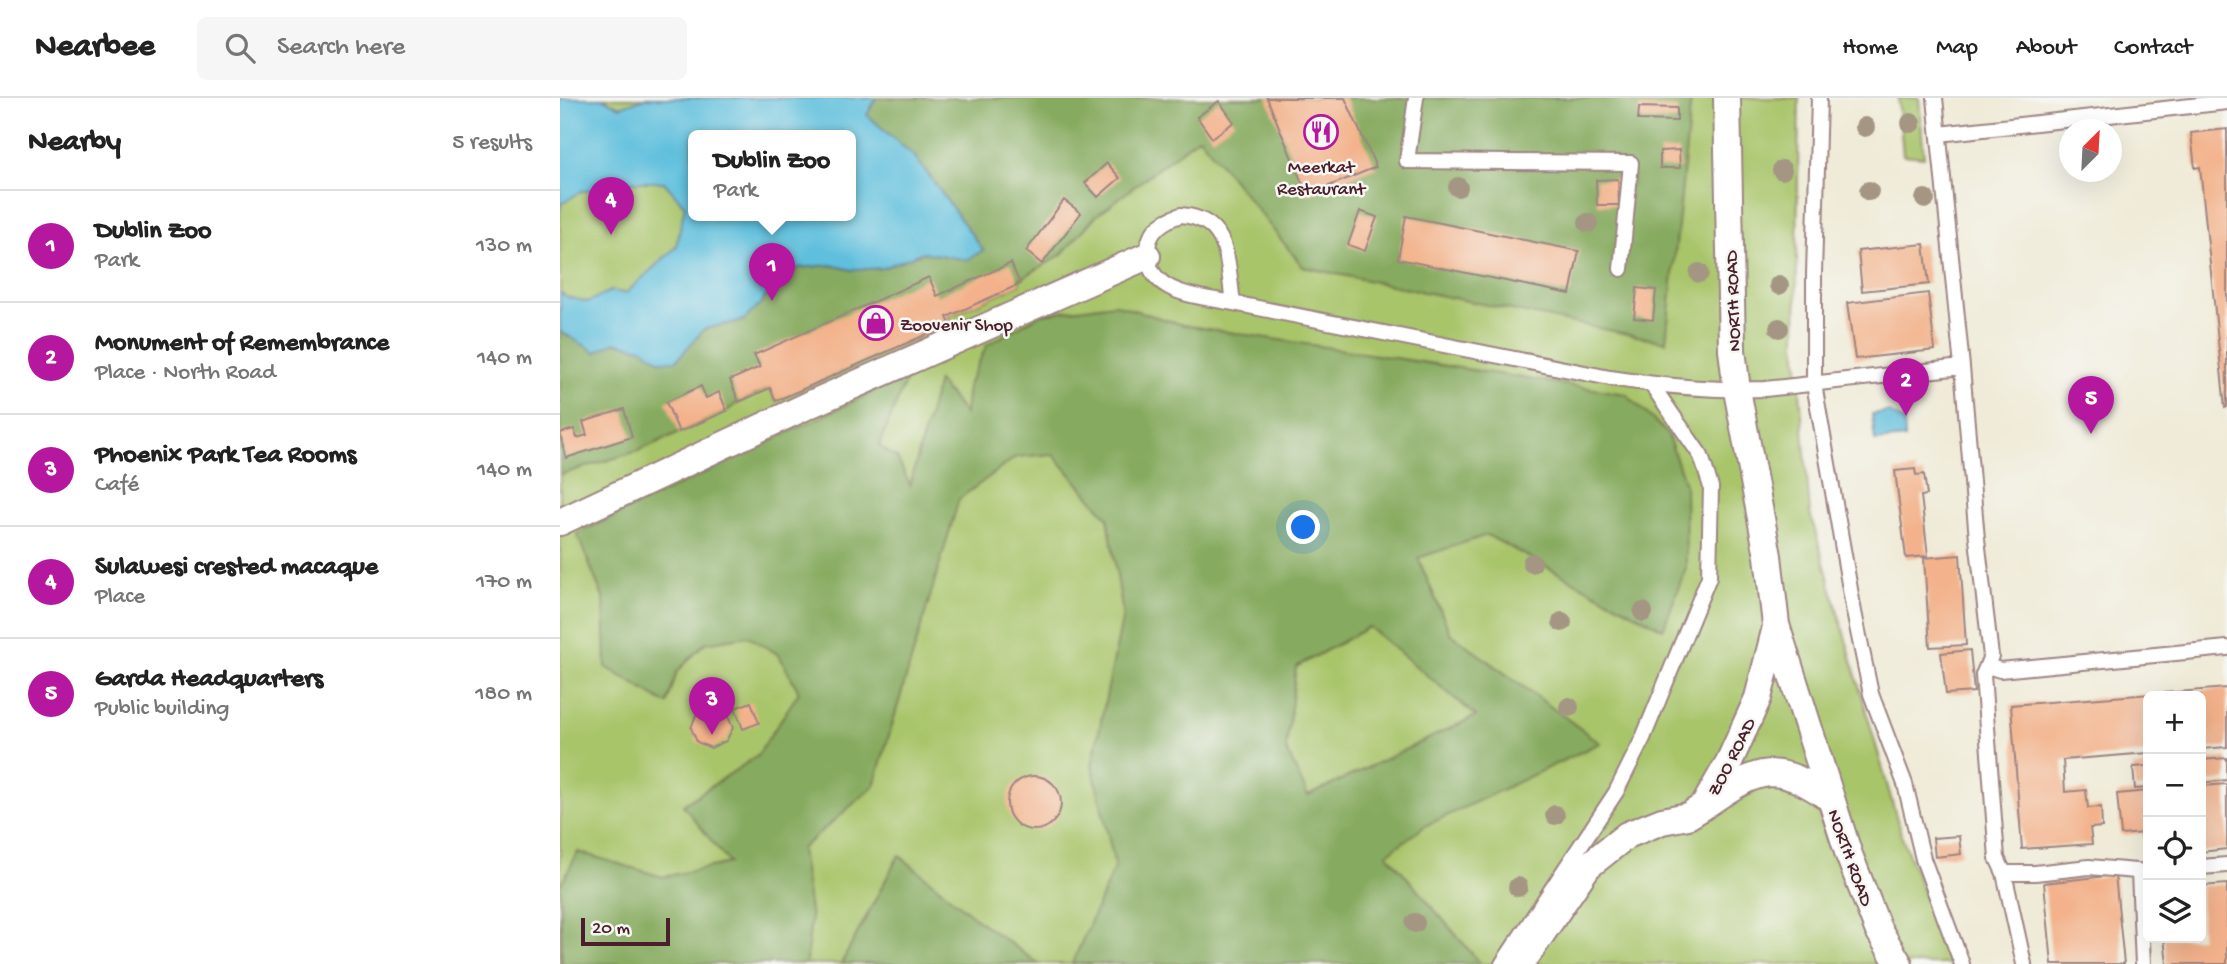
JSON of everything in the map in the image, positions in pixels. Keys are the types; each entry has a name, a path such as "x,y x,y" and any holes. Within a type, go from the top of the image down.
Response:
{"street":[{"name":"NORTH ROAD","path":"1727,98 1732,350 1768,556 1776,625 1849,855 1878,929 1899,964"},
{"path":"560,522 811,404 1147,256"},
{"name":"ZOO ROAD","path":"1521,964 1588,866 1627,835 1662,821 1688,817 1704,806 1729,762 1758,698 1776,625"},
{"path":"1704,806 1748,777 1772,772 1811,785 1831,799"}],"lane":[{"path":"1416,98 1407,161 1630,163 1621,269"},
{"path":"1819,98 1814,384 1871,694 1905,784 1923,859 1962,964"},
{"path":"1936,98 1977,539 1991,656 1983,675 1997,858 2004,873 2024,964"},
{"path":"1939,134 2227,102"},
{"path":"1233,303 1221,236 1210,223 1195,216 1181,215 1167,219 1155,229 1148,242 1150,271 1159,282 1172,290 1233,303 1651,384 1737,390 1962,368"},
{"path":"1502,964 1616,792 1643,738 1709,577 1711,487 1701,456 1651,384"},
{"path":"1987,666 2000,670 2227,648"},
{"path":"2206,867 2227,865"},
{"path":"2004,873 2035,873 2089,867 2143,872"},
{"path":"2143,964 2144,880"}],"green space":[{"path":"560,98 1799,98 1796,343 1810,513 1902,837 1951,964 560,964"},
{"path":"876,98 1691,98 1666,342 1303,267 1199,137 1096,216 1061,255 1019,280 1020,284 948,317 950,324 776,401 770,388 739,402 727,411 638,451 560,475 560,331 596,352 615,342 642,348 661,361 676,361 704,329 744,320 775,285 798,268 831,265 852,270 883,268 923,252 967,260 983,250 915,157 867,115"},
{"path":"1898,98 1919,98 1924,157 1903,155"},
{"path":"1114,304 1183,325 1626,394 1667,433 1685,484 1686,568 1663,629 1487,535 1418,558 1450,633 1600,743 1425,826 1387,854 1481,964 1072,964 1115,866 1092,765 1123,615 1108,518 1053,454 1016,457 959,499 874,786 801,849 811,918 806,964 562,964 560,886 578,852 663,877 729,863 683,805 757,756 799,692 779,655 748,636 705,643 677,672 667,704 606,667 604,600 577,534 908,375 879,446 897,458 910,485 938,381 965,414 968,385 987,345 1041,314","holes":["1369,627 1476,716 1308,796 1286,749 1296,667"]},
{"path":"899,855 979,921 1039,964 841,964"}],"water":[{"path":"560,98 602,98 620,107 645,98 876,98 867,115 915,157 983,250 967,260 923,252 883,268 852,270 831,265 798,268 775,285 744,320 704,329 676,361 661,361 642,348 615,342 596,352 560,331 560,292 567,297 588,302 610,291 626,293 676,247 685,206 664,182 625,182 609,190 582,191 561,204 560,212"},
{"path":"1888,412 1904,421 1905,438 1875,441 1872,414"}],"building":[{"name":"Meerkat Restaurant","path":"1267,98 1345,98 1376,167 1307,195"},
{"path":"1219,101 1234,122 1212,138 1197,117"},
{"path":"1639,107 1677,108 1677,121 1638,120"},
{"path":"2227,129 2225,408 2200,167 2195,168 2191,133"},
{"path":"1679,150 1680,168 1660,168 1660,151"},
{"path":"1107,163 1120,178 1098,197 1085,183"},
{"path":"1618,179 1619,205 1597,205 1596,180"},
{"path":"1064,200 1081,213 1042,264 1026,251"},
{"path":"1360,211 1377,217 1365,251 1348,245"},
{"path":"1406,216 1579,251 1570,294 1398,259"},
{"path":"1924,244 1929,284 1862,291 1858,251"},
{"path":"1011,263 1020,284 947,317 950,324 776,401 770,388 739,402 730,380 760,367 754,355 929,277 937,296"},
{"path":"1637,288 1656,290 1653,320 1634,318"},
{"path":"1928,293 1935,350 1855,359 1847,303"},
{"path":"701,386 706,398 719,392 727,411 679,432 666,402"},
{"path":"624,409 632,437 566,458 560,433 574,429 577,438 587,435 583,422"},
{"path":"1915,469 1916,475 1924,474 1927,495 1921,496 1928,556 1906,558 1895,471"},
{"path":"1960,555 1966,645 1930,647 1924,558"},
{"path":"1970,650 1974,692 1946,694 1941,653"},
{"path":"2227,688 2227,747 2206,749 2206,691 2189,691"},
{"path":"2143,695 2143,753 2063,760 2065,792 2086,790 2088,808 2101,807 2102,827 2090,828 2092,844 2022,849 2011,705"},
{"path":"751,702 759,723 743,729 735,708"},
{"path":"712,708 727,714 733,728 726,741 711,748 697,742 691,728 696,715"},
{"path":"2227,758 2227,780 2206,782 2206,760"},
{"path":"2143,766 2143,788 2135,789 2133,767"},
{"path":"1034,776 1053,784 1061,803 1053,822 1034,830 1015,822 1007,803 1015,784"},
{"path":"2227,784 2227,849 2206,851 2206,786"},
{"path":"2143,791 2143,833 2121,835 2117,794"},
{"path":"1959,836 1961,854 1935,857 1933,838"},
{"path":"2115,875 2124,964 2052,964 2044,883"},
{"path":"2227,884 2227,964 2167,964 2165,943 2206,943 2206,886"}],"place":[{"name":"Meerkat Restaurant","path":"1321,132"},
{"name":"Sulawesi crested macaque","path":"611,235"},
{"name":"Dublin Zoo","path":"772,301"},
{"name":"Zoovenir Shop","path":"876,323"},
{"name":"Monument of Remembrance","path":"1906,416"},
{"name":"Garda Headquarters","path":"2091,434"},
{"name":"Phoenix Park Tea Rooms","path":"712,735"}]}
